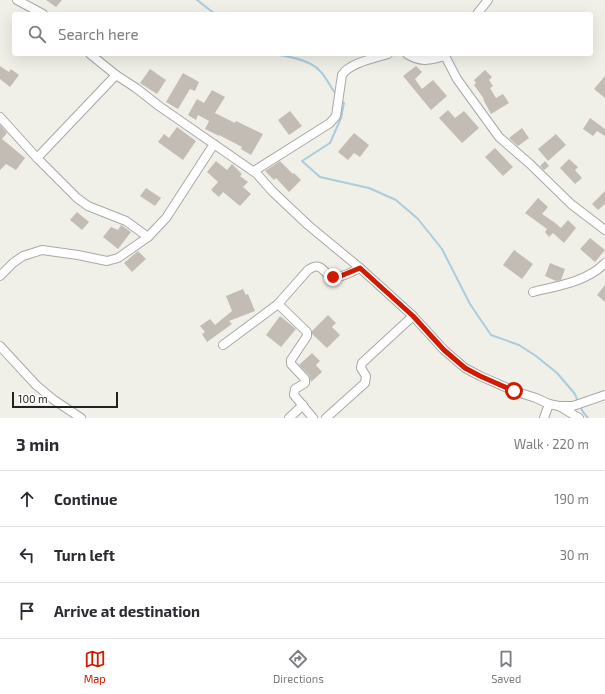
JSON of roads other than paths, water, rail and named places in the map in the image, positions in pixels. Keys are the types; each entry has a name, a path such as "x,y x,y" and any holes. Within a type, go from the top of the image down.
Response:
{"street":[{"path":"17,0 38,12"},
{"path":"479,12 488,0"},
{"path":"92,56 159,106 254,171 308,225 360,268 413,316 444,350 465,368 514,391 549,404 559,406 573,406 605,395"},
{"path":"254,171 330,123 336,116 342,75 344,71 362,62 382,56"},
{"path":"410,56 414,59 425,61 441,56"},
{"path":"445,56 457,79 499,137 530,164 571,204 605,230"},
{"path":"37,158 116,75"},
{"path":"0,117 37,158 77,198 88,206 126,221 148,237"},
{"path":"0,276 13,263 23,256 42,250 107,261 112,261 118,258 148,237 166,218 214,144"},
{"path":"533,292 572,282 602,271 605,263"},
{"path":"223,345 278,304 308,270 314,266 319,266 333,277 338,277 360,268"},
{"path":"278,304 307,332 307,336 291,362 292,366 306,379 304,383 295,389 294,392 313,418"},
{"path":"326,418 365,383 366,376 361,368 362,363 413,316"},
{"path":"0,346 36,385 54,400 81,418"},
{"path":"544,418 549,404"},
{"path":"289,418 304,405"},
{"path":"559,406 578,418"}],"waterway":[{"path":"197,0 212,12"},
{"path":"283,56 304,61 316,67 336,94"},
{"path":"342,101 344,103 341,118 330,143 302,161 320,177 369,188 396,200 418,219 442,249 470,304 491,335 519,345 536,356 557,373 575,394 578,402"},
{"path":"580,406 588,418"}]}
